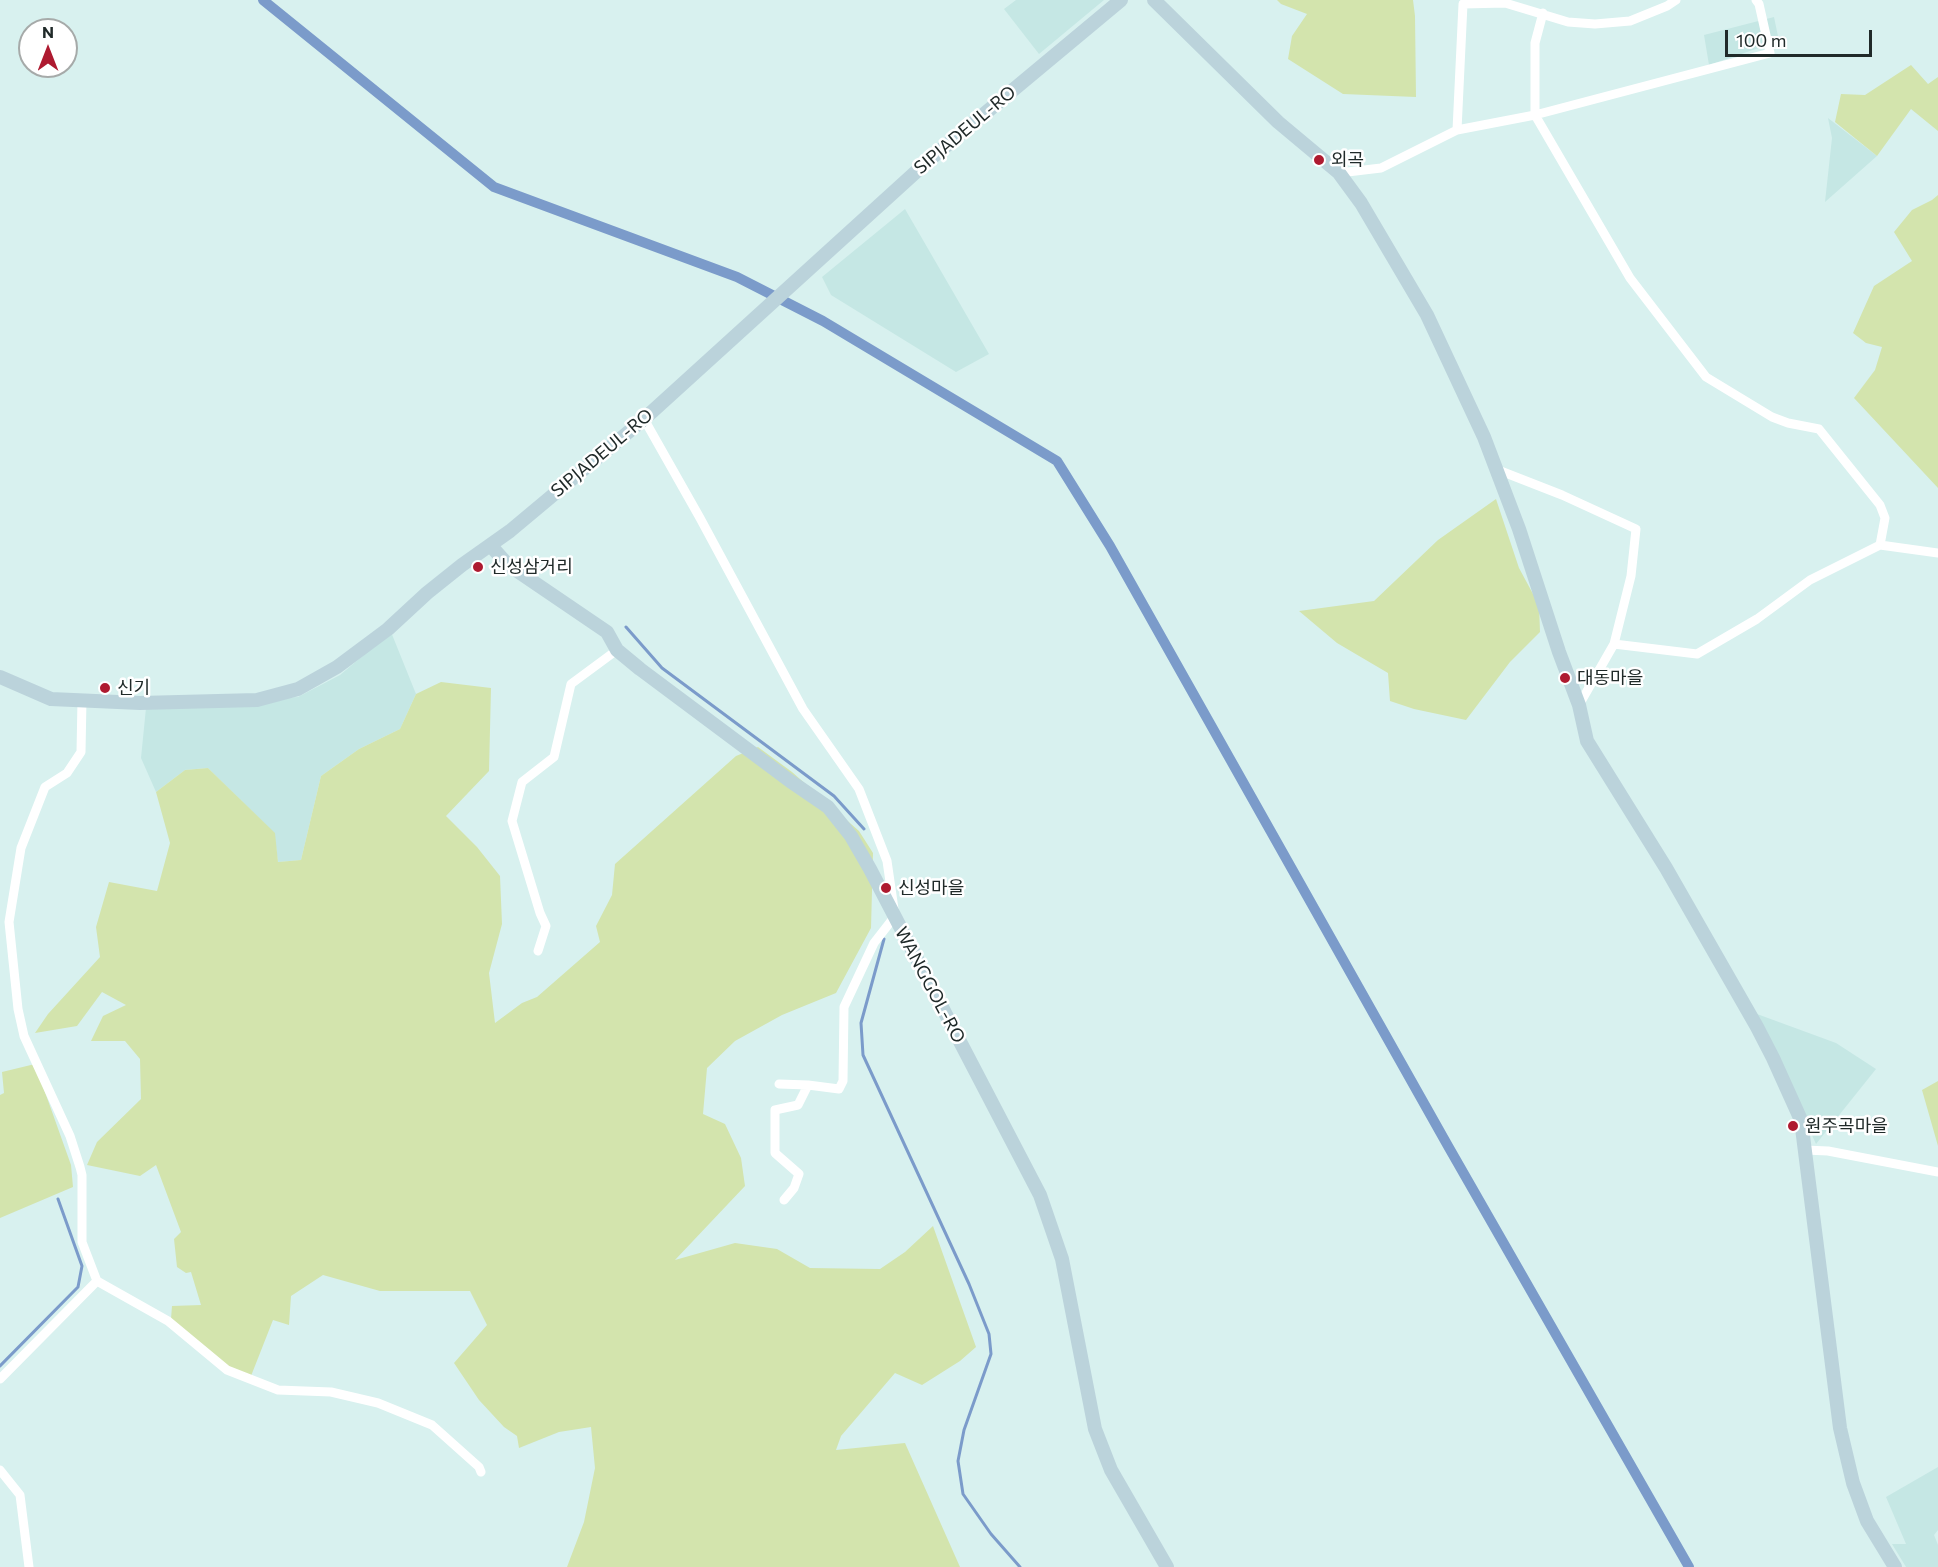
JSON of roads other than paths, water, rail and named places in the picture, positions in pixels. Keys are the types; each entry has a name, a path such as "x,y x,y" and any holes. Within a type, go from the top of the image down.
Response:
{"street":[{"name":"SIPJADEUL-RO","path":"0,677 51,699 140,703 257,700 298,689 337,667 388,629 427,593 490,546 644,419 929,159 1121,0"},
{"path":"1154,0 1278,122 1339,173 1361,203 1427,315 1498,470 1579,705 1587,741 1666,868 1773,1058 1801,1120 1840,1428 1853,1483 1867,1521 1895,1567"},
{"path":"1457,130 1463,4 1505,2 1568,22 1595,24 1630,21 1676,0"},
{"path":"1339,173 1381,168 1457,130 1535,116 1770,53 1759,4 1756,0"},
{"path":"1543,13 1535,44 1535,116 1630,278 1706,377 1772,417 1788,423 1819,429 1880,505 1885,518 1880,545"},
{"path":"644,419 803,709 859,789 886,861 895,916 874,943 844,1007 843,1081 839,1089 779,1084"},
{"path":"1498,470 1562,495 1636,529 1631,576 1614,644 1579,705"},
{"path":"1614,644 1697,654 1757,619 1810,580 1880,545 1938,553"},
{"name":"WANGGOL-RO","path":"490,546 507,564 607,632 617,650 780,774 828,807 851,836 1040,1195 1062,1259 1095,1429 1111,1470 1167,1567"},
{"path":"538,951 546,926 512,821 522,782 554,757 572,684 617,650"},
{"path":"82,700 81,752 67,773 45,787 21,848 9,921 18,1009 24,1036 70,1136 82,1175 82,1242 97,1281 168,1321 227,1370 278,1390 331,1392 378,1403 432,1425 481,1472"},
{"path":"784,1200 794,1188 799,1174 775,1153 775,1110 798,1105 808,1085"},
{"path":"1805,1150 1828,1151 1938,1172"},
{"path":"0,1379 97,1281"},
{"path":"0,1470 20,1495 29,1567"}],"waterway":[{"path":"263,0 494,187 737,277 823,321 1057,461 1110,546 1448,1146 1689,1567"},
{"path":"626,627 662,668 834,796 864,829"},
{"path":"884,939 861,1023 863,1055 969,1284 989,1334 991,1354 964,1430 958,1461 963,1494 991,1534 1020,1567"},
{"path":"0,1366 78,1287 82,1266 58,1199"}],"place":[{"name":"외곡","path":"1319,160"},
{"name":"신성삼거리","path":"478,567"},
{"name":"대동마을","path":"1565,678"},
{"name":"신기","path":"105,688"},
{"name":"신성마을","path":"886,888"},
{"name":"원주곡마을","path":"1793,1126"}]}
